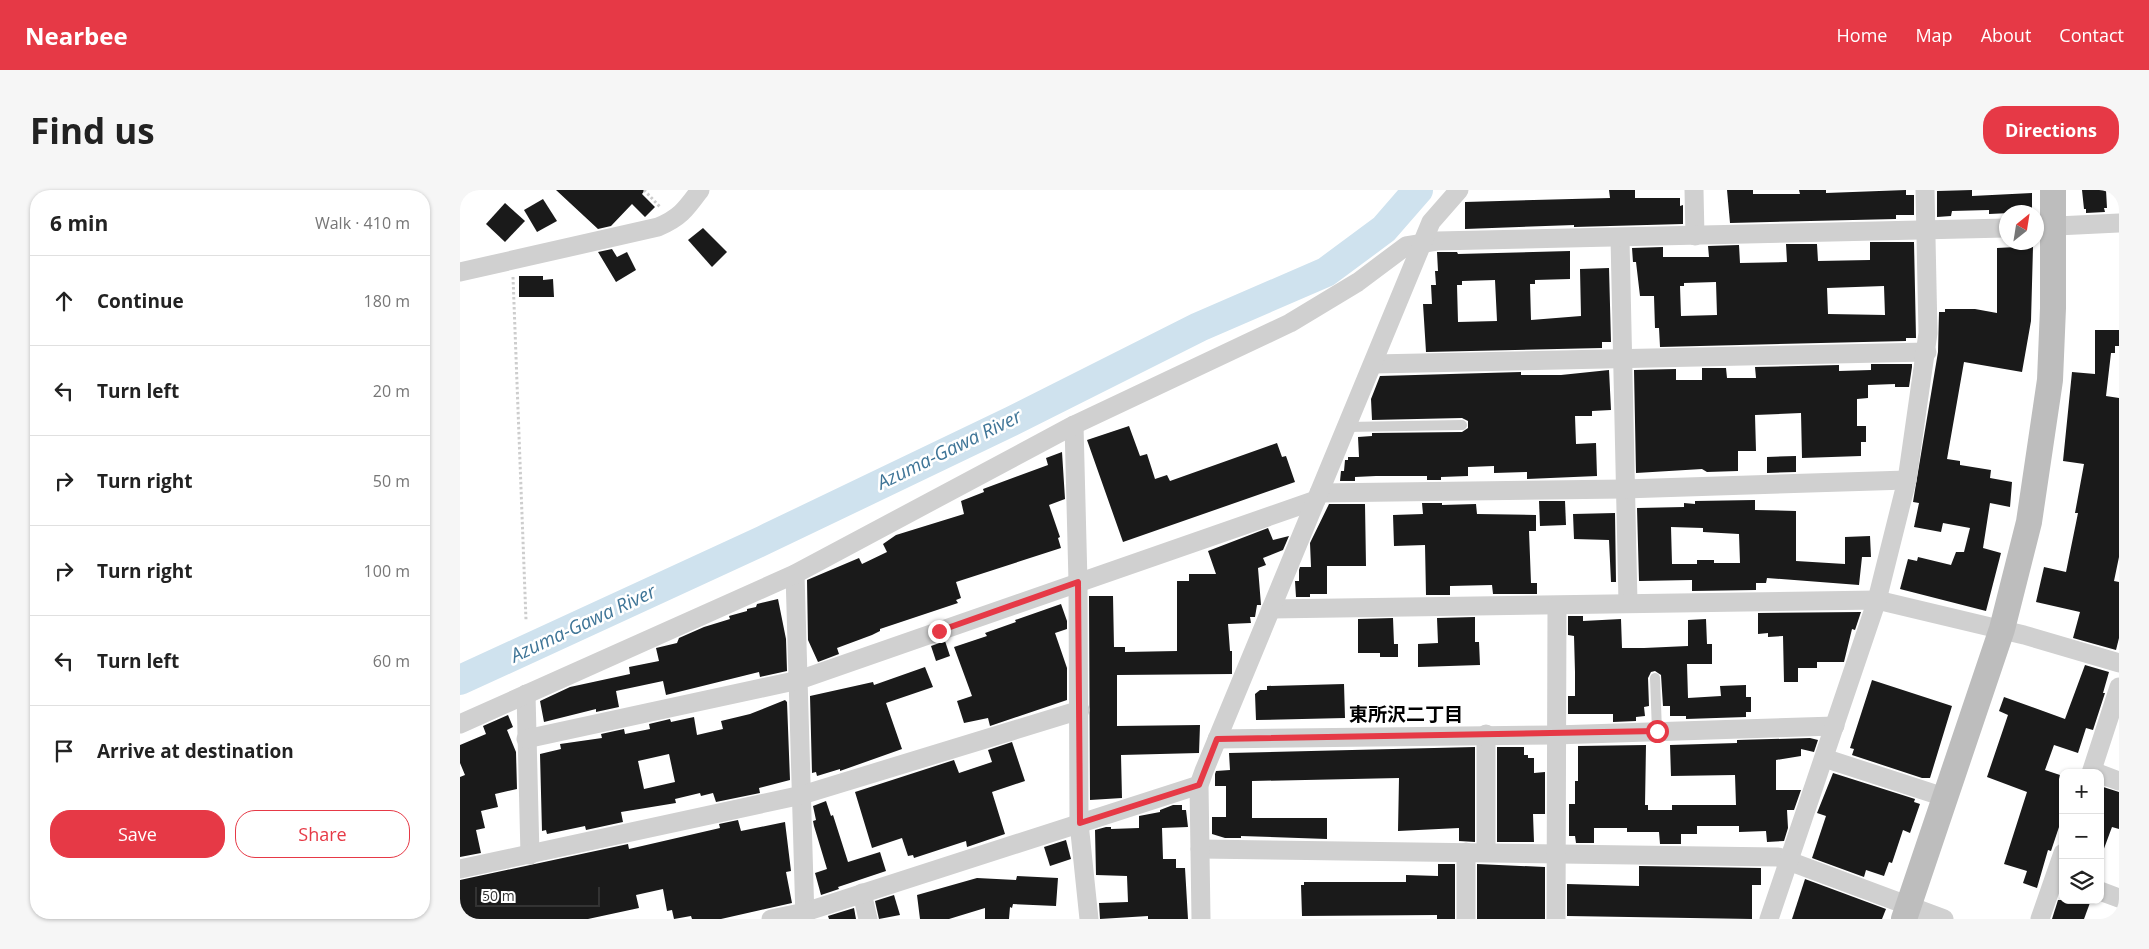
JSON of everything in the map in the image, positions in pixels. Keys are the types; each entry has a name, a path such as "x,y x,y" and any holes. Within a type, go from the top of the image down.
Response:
{"street":[{"path":"460,272 512,262 658,227 673,221 682,214 700,190"},
{"path":"1200,919 1199,785 1422,244 1432,222 1459,190"},
{"path":"1694,190 1695,236"},
{"path":"1769,919 1877,600 1907,480 1927,352 1925,190"},
{"path":"1906,912 2002,629 2029,522 2049,389 2053,308 2045,227 2053,190"},
{"path":"2045,227 2119,223"},
{"path":"460,724 795,574 1074,425 1290,323 1358,282 1406,246 1437,241 1999,228"},
{"path":"1620,238 1624,489 1628,603"},
{"path":"1374,364 1927,352"},
{"path":"1074,425 1080,710 1080,823 1089,919"},
{"path":"526,739 799,680 1318,496 1907,480"},
{"path":"795,574 805,915"},
{"path":"1271,609 1877,600 2002,629 2119,663"},
{"path":"1556,919 1555,735 1557,606"},
{"path":"2096,769 2119,687"},
{"path":"526,694 530,855"},
{"path":"460,869 802,795 1080,710"},
{"path":"1217,739 1486,734 1555,735 1835,726"},
{"path":"1486,734 1486,852"},
{"path":"1824,758 1944,797"},
{"path":"2104,776 2119,781"},
{"path":"771,919 805,915 862,893 1199,785"},
{"path":"1200,849 1778,857 1906,912 1944,919"},
{"path":"1466,852 1466,919"},
{"path":"2040,919 2059,875"},
{"path":"2104,892 2119,898"},
{"path":"862,893 868,919"}],"lane":[{"path":"1347,427 1462,425"},
{"path":"1655,678 1657,731"}],"path":[{"path":"512,262 526,620"}],"building":[{"path":"556,190 645,190 642,194 655,207 645,217 632,204 611,226 598,229"},
{"path":"1609,190 1635,190 1635,198 1680,198 1680,206 1683,205 1683,224 1465,229 1465,202 1610,198"},
{"path":"1727,190 1753,190 1753,194 1800,194 1799,190 1826,190 1826,193 1906,190 1906,195 1914,195 1914,215 1896,215 1896,219 1730,223"},
{"path":"1972,190 1972,196 2032,193 2032,205 1999,205 1999,214 1989,214 1989,210 1952,211 1951,216 1937,217 1937,191"},
{"path":"2082,190 2106,190 2107,208 2104,208 2105,212 2086,213"},
{"path":"543,199 557,221 537,232 524,210"},
{"path":"505,203 525,221 505,242 486,224"},
{"path":"703,228 727,252 712,267 688,240"},
{"path":"1870,242 1914,242 1916,338 1906,338 1906,341 1660,347 1659,328 1655,328 1654,296 1640,296 1636,262 1633,262 1632,248 1663,247 1663,257 1709,257 1708,246 1739,245 1740,263 1787,262 1786,244 1817,244 1818,261 1870,260","holes":["1716,282 1717,315 1681,316 1680,286 1684,286 1684,283","1884,286 1885,315 1828,314 1827,288"]},
{"path":"1997,248 1999,250 2033,250 2031,321 2022,372 1964,362 1947,459 1960,461 1960,465 1991,470 1990,478 2012,482 2010,507 1990,503 1983,548 2001,553 1986,611 1900,589 1908,559 1917,561 1918,557 1951,565 1956,552 1964,552 1970,528 1943,523 1941,532 1914,527 1919,503 1913,502 1938,352 1939,312 1945,312 1945,309 1975,309 1997,313"},
{"path":"612,249 617,257 627,252 636,270 616,282 598,252"},
{"path":"1570,251 1570,279 1535,280 1535,284 1530,284 1531,320 1581,316 1580,269 1609,268 1611,342 1602,342 1602,348 1426,352 1423,304 1432,304 1431,285 1436,285 1435,271 1438,271 1437,252 1457,252 1458,254","holes":["1495,280 1497,321 1458,322 1457,285 1462,285 1462,281"]},
{"path":"519,276 543,276 543,280 553,279 554,297 519,297"},
{"path":"2095,330 2119,330 2119,346 2115,346 2115,353 2111,353 2106,396 2119,398 2119,557 2114,581 2119,582 2119,638 2116,650 2073,638 2080,612 2036,602 2044,567 2066,572 2078,513 2075,513 2084,464 2063,461 2072,372 2095,374"},
{"path":"1871,364 1912,364 1912,367 1909,387 1895,387 1895,384 1868,385 1868,398 1857,399 1857,426 1866,426 1866,442 1861,442 1861,456 1802,458 1801,413 1755,415 1756,451 1738,451 1738,471 1707,472 1702,469 1636,473 1634,370 1676,369 1676,380 1702,380 1702,368 1726,368 1727,378 1756,378 1755,367 1839,365 1839,371 1871,370"},
{"path":"1609,370 1611,410 1592,411 1592,416 1575,416 1576,444 1596,443 1597,476 1527,479 1527,472 1494,473 1494,466 1468,467 1468,476 1441,477 1441,480 1427,480 1427,476 1376,476 1355,477 1355,481 1340,481 1341,471 1344,471 1345,460 1348,460 1348,457 1359,457 1358,437 1372,436 1372,433 1462,432 1468,428 1468,421 1462,418 1372,420 1371,399 1380,376 1521,372 1521,375 1561,375"},
{"path":"1129,426 1140,456 1147,454 1155,479 1167,475 1170,481 1277,443 1282,457 1286,456 1295,482 1123,542 1087,440"},
{"path":"1062,452 1065,499 1049,505 1060,537 1058,538 1061,548 956,582 961,598 956,600 958,603 880,629 880,631 872,635 837,648 839,654 818,662 808,640 807,580 859,558 862,564 887,552 883,544 896,535 964,514 961,501 984,492 983,489 1048,465 1046,458"},
{"path":"1796,456 1796,472 1767,473 1767,457"},
{"path":"1755,500 1755,510 1796,511 1796,561 1845,564 1845,537 1870,536 1871,557 1862,557 1859,585 1767,578 1766,583 1756,583 1756,590 1692,591 1692,580 1639,581 1637,508 1684,507 1684,503 1695,504 1695,501","holes":["1671,527 1703,528 1703,532 1739,534 1740,563 1714,563 1714,560 1697,560 1697,564 1672,564"]},
{"path":"1539,501 1565,501 1566,525 1540,526"},
{"path":"1422,503 1442,503 1442,505 1476,504 1477,514 1536,515 1536,531 1529,531 1531,583 1537,583 1537,594 1493,594 1492,585 1450,586 1450,595 1426,595 1425,545 1394,546 1393,515 1423,514"},
{"path":"1329,504 1365,504 1366,566 1327,566 1327,594 1310,594 1310,597 1296,597 1295,581 1299,581 1300,567 1311,567 1310,543"},
{"path":"1615,513 1616,582 1611,582 1609,540 1574,539 1573,514"},
{"path":"1268,528 1273,540 1289,536 1283,550 1263,558 1266,565 1258,568 1261,605 1257,605 1255,617 1250,617 1251,623 1228,624 1230,651 1232,651 1232,674 1117,675 1117,726 1200,725 1199,753 1121,755 1122,798 1090,800 1089,596 1113,596 1114,647 1125,647 1125,652 1177,651 1177,581 1189,581 1189,574 1216,574 1208,551"},
{"path":"778,599 786,639 787,671 760,677 759,672 666,695 663,681 616,691 619,707 596,712 596,709 544,722 540,701 570,687 630,674 629,667 659,661 656,648 677,643 679,638 704,627 730,619 729,616 747,611 747,609 756,607 757,604"},
{"path":"1061,604 1067,621 1067,629 1055,633 1067,668 1067,700 990,726 988,718 964,723 957,701 972,696 954,647 987,636 985,633 1016,622 1015,620"},
{"path":"1861,612 1855,630 1852,629 1844,662 1817,662 1817,668 1798,668 1798,682 1784,682 1783,636 1768,637 1768,633 1758,634 1758,613"},
{"path":"1568,616 1583,616 1583,621 1621,619 1622,648 1688,646 1688,620 1706,619 1707,644 1712,644 1712,664 1687,664 1688,698 1721,696 1720,686 1746,685 1746,697 1751,697 1751,712 1746,712 1746,717 1686,719 1686,716 1670,716 1670,706 1663,706 1661,675 1655,671 1651,672 1648,678 1649,706 1644,707 1645,716 1636,717 1636,721 1613,722 1613,714 1568,714 1568,696 1575,696 1575,672 1574,636 1568,635"},
{"path":"1475,617 1475,642 1479,642 1480,665 1418,667 1418,644 1438,643 1437,618"},
{"path":"1393,618 1394,644 1398,644 1398,657 1380,657 1380,653 1358,653 1358,619"},
{"path":"945,641 950,656 936,661 931,646"},
{"path":"2085,665 2109,672 2103,693 2105,693 2093,730 2086,728 2078,753 2054,745 2045,770 2059,775 2059,827 2051,851 2048,850 2037,888 2023,883 2027,871 2004,864 2027,792 1987,777 2008,715 1999,711 2004,697 2065,719"},
{"path":"925,667 933,687 886,703 902,749 840,771 840,769 817,776 816,772 812,773 810,696 873,682 874,685"},
{"path":"1872,680 1952,706 1930,778 1922,778 1852,755 1854,749 1850,748"},
{"path":"1344,684 1345,718 1256,720 1255,694 1260,690 1267,690 1267,686"},
{"path":"785,700 787,702 790,780 759,788 760,793 716,802 713,793 701,796 700,793 675,799 676,803 621,812 623,822 586,830 585,826 547,834 546,830 542,831 540,754 561,749 560,744 602,738 601,734 624,729 625,734 650,729 649,724 670,719 671,722 694,717 697,735 723,729 721,721 750,714","holes":["669,754 675,782 644,789 638,761"]},
{"path":"508,715 513,727 507,730 516,752 517,789 495,794 498,807 481,811 485,828 476,830 481,853 460,857 460,777 465,775 460,763 460,745 486,734 483,726"},
{"path":"1810,738 1818,740 1814,752 1801,749 1801,756 1776,760 1776,790 1801,790 1794,810 1787,810 1788,828 1784,841 1767,842 1766,831 1739,832 1739,826 1697,826 1697,834 1681,834 1681,844 1660,844 1659,832 1627,832 1627,828 1594,828 1594,843 1576,843 1575,836 1569,836 1569,804 1575,804 1575,781 1578,781 1578,746 1646,745 1645,805 1648,805 1648,810 1672,810 1672,805 1736,805 1735,775 1671,776 1670,745 1737,743 1737,740"},
{"path":"1012,742 1025,781 992,792 1005,834 967,847 966,841 914,858 913,855 908,856 902,838 872,848 855,792 954,760 959,773 992,762 988,750"},
{"path":"1475,747 1475,842 1459,841 1459,828 1398,831 1399,778 1252,781 1252,818 1327,818 1327,839 1241,836 1241,838 1225,838 1212,834 1212,817 1226,817 1226,786 1215,786 1215,774 1216,771 1230,770 1229,753"},
{"path":"1497,747 1524,747 1524,755 1528,755 1528,758 1534,758 1534,773 1545,772 1545,814 1533,814 1534,842 1497,842"},
{"path":"1833,773 1915,799 1914,802 1920,804 1910,833 1903,830 1892,863 1889,862 1884,876 1866,870 1864,877 1812,858 1826,816 1817,813"},
{"path":"2104,787 2119,792 2119,829 2112,827 2104,849"},
{"path":"826,801 831,816 833,815 848,862 880,852 886,871 838,887 839,889 821,895 815,873 827,869 814,826 813,821 816,820 813,806"},
{"path":"1173,805 1182,805 1182,810 1186,810 1188,827 1162,828 1163,859 1176,859 1176,868 1185,868 1188,919 1148,919 1148,916 1100,919 1099,903 1128,902 1127,876 1096,875 1095,830 1106,827 1111,827 1111,829 1139,828 1139,816 1160,812 1160,810"},
{"path":"738,820 741,831 785,822 791,871 786,872 792,903 721,919 692,919 691,916 674,919 672,910 667,911 663,889 636,895 639,908 588,919 460,919 460,880 628,844 629,849 720,828 719,824"},
{"path":"1066,840 1071,859 1050,866 1044,847"},
{"path":"1438,864 1455,864 1455,919 1437,919 1437,915 1302,916 1301,885 1304,885 1304,882 1406,882 1406,875 1438,876"},
{"path":"1477,864 1545,867 1545,919 1477,919"},
{"path":"1639,866 1761,868 1761,885 1752,885 1752,919 1567,916 1567,884 1639,886"},
{"path":"1017,876 1058,878 1056,906 1013,904 1012,908 1010,907 1009,919 985,919 985,908 949,919 920,919 917,895 977,878 1016,880"},
{"path":"1805,879 1886,909 1882,919 1792,919"},
{"path":"894,895 900,915 879,919 875,901"},
{"path":"2058,900 2059,904 2090,904 2084,919 2052,919"},
{"path":"854,908 856,919 829,919 828,916"}],"waterway":[{"name":"Azuma-Gawa River","path":"460,680 764,540 1012,421 1199,327 1326,272 1384,229 1418,190"}],"district":[{"name":"東所沢二丁目","path":"1406,714"}],"route":[{"path":"939,631 1078,582 1080,823 1199,785 1217,739 1486,734 1555,735 1657,731"}]}
